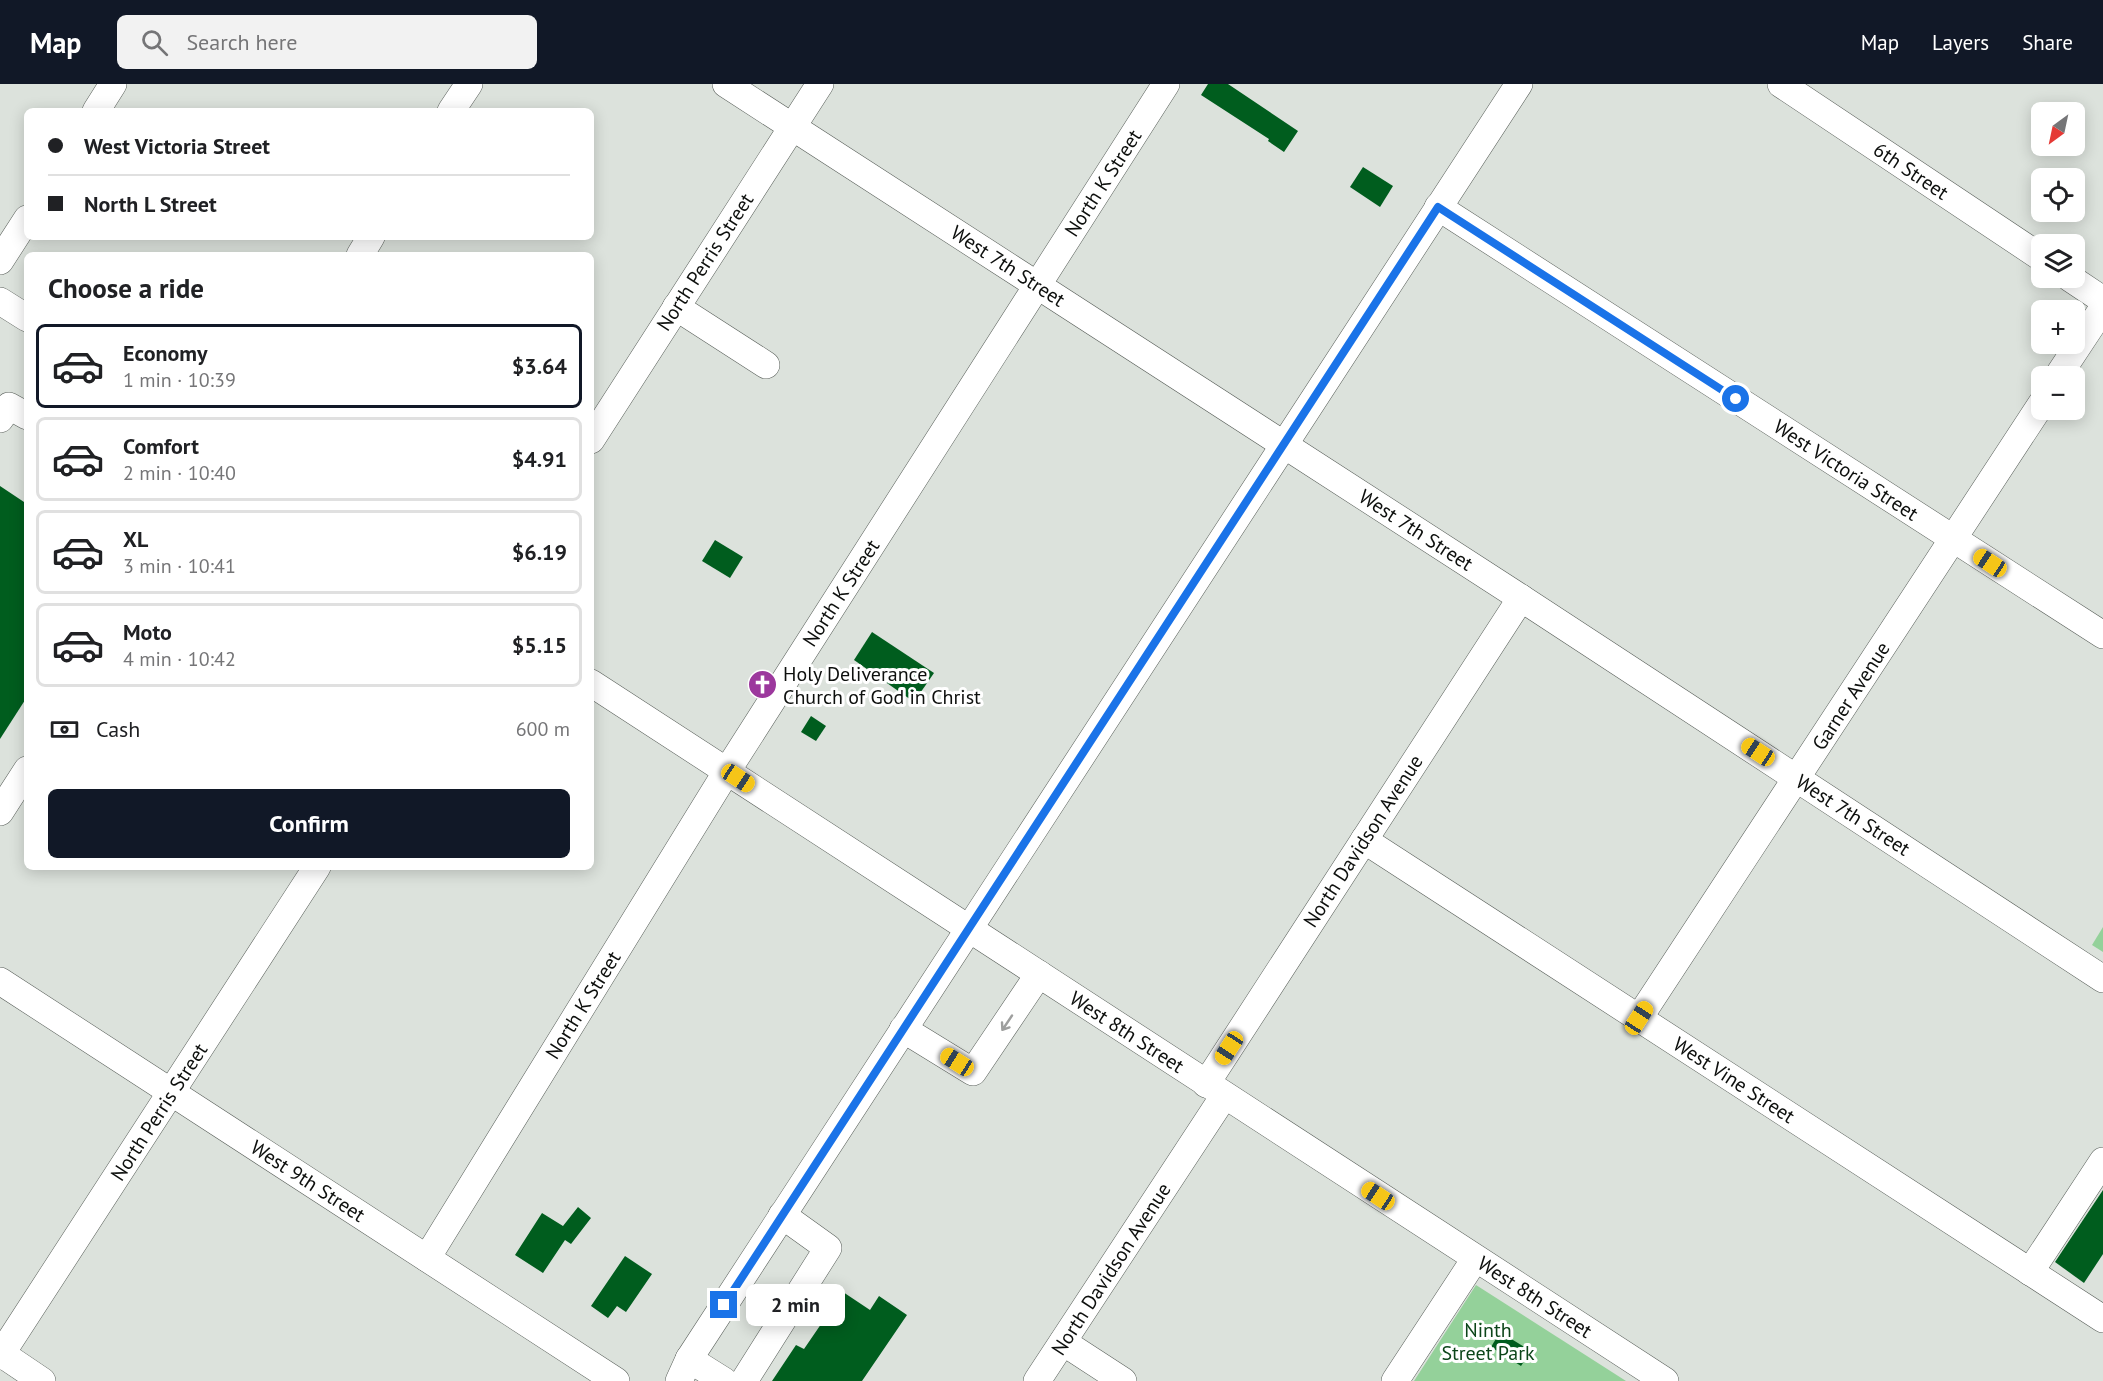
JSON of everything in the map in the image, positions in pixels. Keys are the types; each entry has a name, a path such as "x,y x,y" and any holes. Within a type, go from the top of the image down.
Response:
{"street":[{"path":"98,108 113,84"},
{"path":"453,108 469,84"},
{"name":"West 7th Street","path":"726,84 1521,598 2103,979"},
{"name":"North Perris Street","path":"594,435 820,84"},
{"name":"North K Street","path":"427,1258 727,771 1166,84"},
{"path":"724,1381 684,1370 782,1215 1519,84"},
{"name":"6th Street","path":"1781,84 2031,251"},
{"name":"West Victoria Street","path":"1438,207 2103,636"},
{"path":"0,261 24,224"},
{"path":"2085,288 2103,300"},
{"path":"0,301 24,316"},
{"path":"676,307 766,365"},
{"path":"2065,366 2103,308"},
{"path":"0,419 9,406 24,414"},
{"name":"Garner Avenue","path":"1639,1018 2031,420"},
{"name":"North Davidson Avenue","path":"1037,1381 1063,1342 1364,840 1521,598"},
{"name":"West 8th Street","path":"594,685 1665,1381"},
{"path":"0,812 24,775"},
{"name":"West Vine Street","path":"1364,840 2103,1319"},
{"name":"North Perris Street","path":"4,1342 171,1092 315,870"},
{"path":"903,1029 973,1072 1039,974"},
{"name":"West 9th Street","path":"0,981 616,1381"},
{"path":"2030,1272 2103,1161"},
{"path":"744,1381 828,1248 782,1215"},
{"path":"1395,1381 1475,1259"},
{"path":"4,1342 42,1381"},
{"path":"1063,1342 1123,1381"}],"green space":[{"path":"2103,927 2103,952 2092,945"},
{"name":"Ninth Street Park","path":"1476,1285 1626,1381 1414,1381"}],"building":[{"path":"1208,84 1228,84 1298,131 1284,152 1268,141 1269,139 1201,95"},
{"path":"1363,167 1393,186 1380,207 1350,187"},
{"path":"0,486 24,502 24,702 0,739"},
{"path":"715,540 743,557 730,578 702,561"},
{"path":"872,632 934,673 914,702 854,660"},
{"path":"811,716 826,726 816,741 801,732"},
{"path":"2103,1190 2103,1254 2084,1283 2055,1262"},
{"path":"578,1207 591,1218 571,1244 565,1240 543,1273 515,1255 542,1213 563,1226"},
{"path":"625,1256 652,1274 626,1312 617,1306 608,1318 591,1306"},
{"path":"843,1292 870,1310 879,1296 907,1315 862,1381 772,1381 796,1345 804,1349"},
{"path":"1500,1332 1531,1351 1521,1366 1491,1347"}],"place":[{"name":"Holy Deliverance Church of God in Christ","path":"762,685"}],"route":[{"path":"724,1305 1438,207 1736,399"}]}
